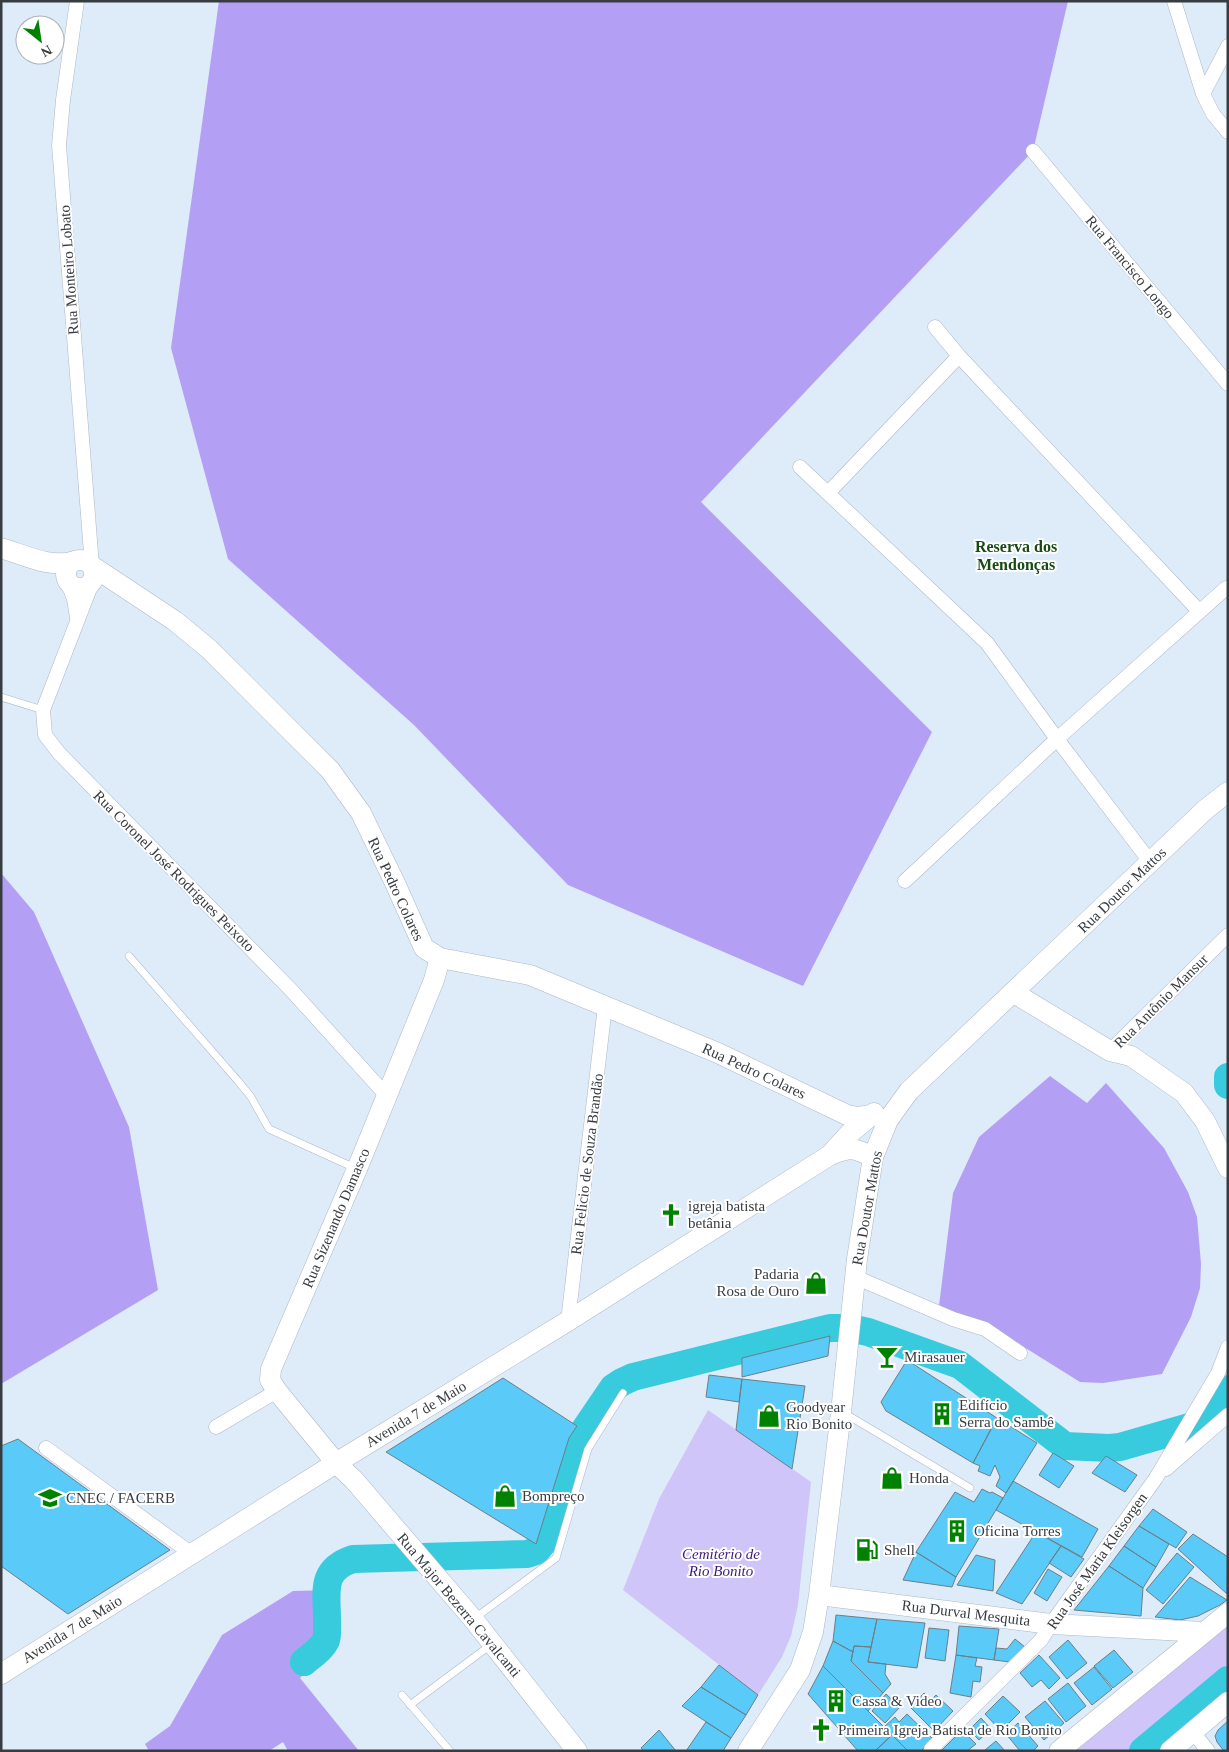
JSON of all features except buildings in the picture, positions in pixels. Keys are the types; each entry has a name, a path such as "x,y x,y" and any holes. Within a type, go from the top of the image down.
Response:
{"main road":[{"name":"Rua Pedro Colares","path":"1,548 48,563 67,563 100,578 112,579 175,621 209,649 330,770 361,813 424,948 440,958 530,975 718,1053 847,1115 858,1118 872,1115"},
{"name":"Rua Pedro Colares","path":"48,563 67,580"},
{"path":"67,580 68,566 86,570"},
{"name":"Rua Doutor Mattos","path":"748,1751 800,1670 813,1632 841,1412 855,1278 873,1157 888,1120 909,1090 1014,993 1206,809 1228,792"},
{"name":"Rua Sizenando Damasco","path":"336,1463 276,1391 270,1380 271,1369 357,1169 434,980 440,958"},
{"name":"Rua Antônio Mansur","path":"1014,993 1110,1051"},
{"path":"1110,1051 1131,1056 1184,1093 1205,1121 1228,1168"},
{"name":"Avenida 7 de Maio","path":"830,1156 849,1134 872,1115 909,1090"},
{"name":"Avenida 7 de Maio","path":"1,1674 830,1156 855,1149 873,1157"},
{"name":"Rua Major Bezerra Cavalcanti","path":"336,1463 354,1480 473,1619 577,1751"},
{"name":"Rua Durval Mesquita","path":"819,1595 1051,1624 1204,1632"},
{"path":"1059,1751 1228,1613"},
{"path":"1170,1751 1228,1702"}],"street":[{"name":"Rua Monteiro Lobato","path":"77,1 63,100 59,145 90,539 86,570"},
{"path":"1174,1 1203,94 1213,114 1228,132"},
{"path":"1203,94 1228,46"},
{"name":"Rua Francisco Longo","path":"1033,151 1228,384"},
{"path":"935,327 959,356 1199,611"},
{"path":"828,493 959,356"},
{"path":"800,467 987,643 1057,739 1151,862"},
{"name":"Rua Coronel José Rodrigues Peixoto","path":"86,570 77,619 44,710 45,734 59,754 292,991 387,1096"},
{"path":"67,580 74,599 77,619"},
{"path":"905,881 1057,739 1226,588"},
{"name":"Rua Antônio Mansur","path":"1110,1051 1228,935"},
{"name":"Rua Felicio de Souza Brandão","path":"568,1321 605,1006"},
{"path":"855,1278 953,1319 985,1330 1020,1353"},
{"name":"Rua José Maria Kleisorgen","path":"931,1748 1041,1640 1156,1478 1218,1372 1228,1347"},
{"path":"216,1426 276,1391"},
{"path":"1156,1478 1228,1415"},
{"path":"46,1448 192,1554"},
{"path":"1193,1732 1208,1751"}],"lane":[{"path":"1,697 44,710"},
{"path":"129,956 238,1081 269,1129 357,1169"},
{"path":"473,1619 556,1558 588,1449 624,1393"},
{"path":"841,1412 970,1488"},
{"path":"410,1705 492,1644"},
{"path":"402,1695 450,1751"}],"green space":[{"name":"Cemitério de Rio Bonito","path":"708,1410 811,1482 798,1605 791,1636 782,1657 758,1695 623,1590 659,1499"},
{"path":"1228,1621 1228,1680 1143,1751 1073,1751"}],"shaded area":[{"path":"219,1 1068,1 1033,151 701,502 932,732 803,986 568,885 414,725 228,559 171,348"},
{"path":"1,873 34,912 129,1127 158,1290 1,1384"},
{"path":"1050,1076 1087,1103 1106,1083 1164,1148 1188,1192 1197,1217 1201,1264 1200,1288 1191,1317 1162,1374 1103,1383 1080,1382 989,1325 939,1306 953,1193 979,1137"},
{"path":"334,1590 336,1624 333,1643 323,1657 300,1678 359,1751 288,1751 283,1742 269,1751 149,1751 145,1744 170,1726 222,1635 293,1591"}],"waterway":[{"path":"1228,1077 1228,1085"},
{"path":"304,1662 326,1640 328,1583 330,1575 342,1564 353,1559 527,1554 536,1551 542,1544 577,1441 613,1388 633,1377 830,1328 850,1328 868,1332 960,1365 1065,1446 1109,1448 1120,1447 1193,1426 1213,1410 1228,1389"},
{"path":"1143,1751 1228,1680"}],"place":[{"name":"igreja batista betânia","path":"671,1215"},
{"name":"Padaria Rosa de Ouro","path":"816,1283"},
{"name":"Mirasauer","path":"887,1357"},
{"name":"Edifício Serra do Sambê","path":"942,1414"},
{"name":"Goodyear Rio Bonito","path":"769,1416"},
{"name":"Honda","path":"892,1478"},
{"name":"Bompreço","path":"505,1496"},
{"name":"CNEC / FACERB","path":"50,1498"},
{"name":"Oficina Torres","path":"957,1531"},
{"name":"Shell","path":"867,1550"},
{"name":"Cassa & Video","path":"836,1701"},
{"name":"Primeira Igreja Batista de Rio Bonito","path":"821,1730"}],"district":[{"name":"Reserva dos Mendonças","path":"1016,555"}]}
